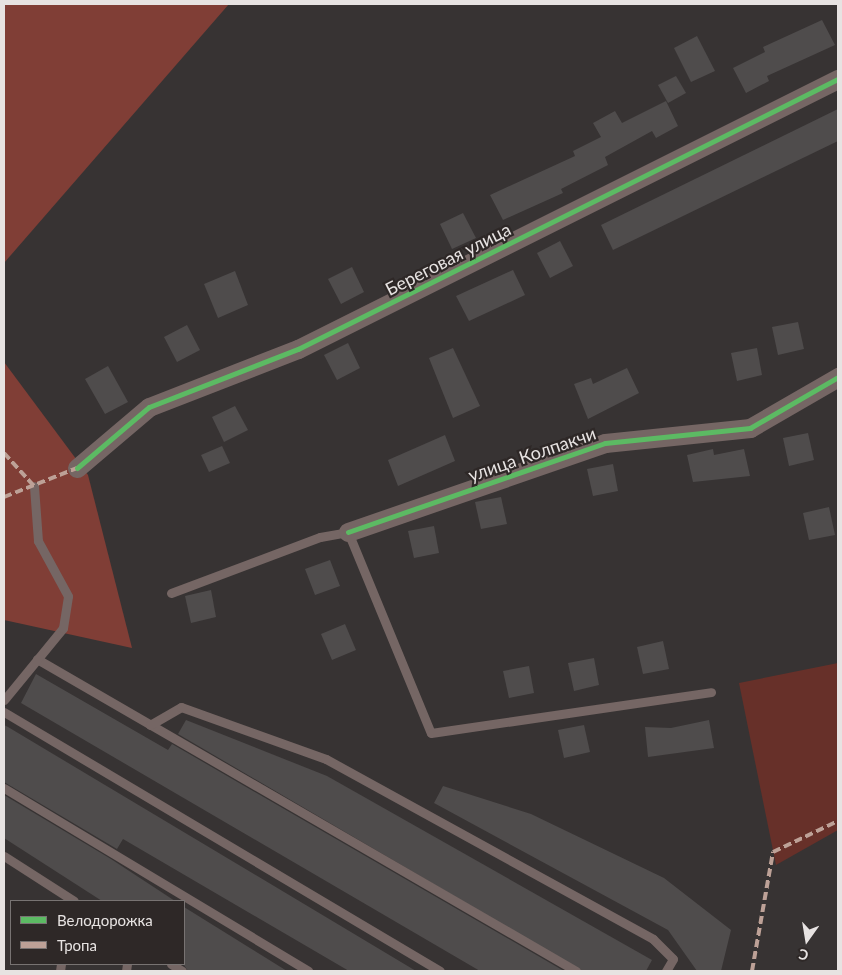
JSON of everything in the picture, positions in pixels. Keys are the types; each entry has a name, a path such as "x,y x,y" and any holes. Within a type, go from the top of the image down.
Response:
{"street":[{"name":"Береговая улица","path":"77,468 149,407 298,349 838,79"},
{"name":"улица Колпакчи","path":"348,532 605,443 750,428 838,377"}],"lane":[{"path":"4,700 63,628 68,596 38,542 34,486"},
{"path":"171,593 320,537 348,532 431,733 711,692"},
{"path":"37,659 576,971"},
{"path":"150,724 181,707 326,759 653,939 673,959 666,971"},
{"path":"4,712 440,971"},
{"path":"4,788 308,971"},
{"path":"4,856 64,898"}],"shaded area":[{"path":"4,4 229,4 4,263"},
{"path":"4,362 88,475 132,648 4,620"},
{"path":"838,663 838,830 776,865 739,683"}],"building":[{"path":"822,20 835,45 767,76 769,81 746,93 733,68 765,52 763,47"},
{"path":"697,36 715,71 691,82 674,48"},
{"path":"676,76 686,93 668,103 658,85"},
{"path":"666,101 678,126 656,138 652,131 605,157 608,165 561,189 563,193 503,220 490,195 575,156 573,151 601,137 593,123 615,111 622,123"},
{"path":"838,109 838,141 613,250 601,225"},
{"path":"463,213 476,238 452,249 440,224"},
{"path":"560,241 573,266 550,278 537,253"},
{"path":"352,267 364,292 341,304 328,279"},
{"path":"513,270 525,295 469,321 456,296"},
{"path":"235,271 248,305 218,318 204,284"},
{"path":"798,322 804,349 778,355 772,327"},
{"path":"187,325 200,350 177,362 164,337"},
{"path":"348,343 360,368 337,380 324,355"},
{"path":"453,348 480,406 453,418 429,358"},
{"path":"757,348 762,375 737,381 731,353"},
{"path":"108,366 128,402 105,414 85,379"},
{"path":"627,368 639,393 588,419 574,384 591,378 593,384"},
{"path":"235,406 248,430 224,442 212,417"},
{"path":"808,433 814,460 789,466 783,438"},
{"path":"445,435 455,461 398,486 388,460"},
{"path":"222,446 230,463 209,472 201,455"},
{"path":"713,449 714,455 744,449 750,476 693,482 687,455"},
{"path":"613,464 618,491 593,496 587,469"},
{"path":"501,497 507,524 481,529 475,502"},
{"path":"829,507 835,535 809,540 803,513"},
{"path":"434,526 439,553 414,558 408,531"},
{"path":"330,560 340,586 315,595 305,569"},
{"path":"211,590 216,617 191,623 185,596"},
{"path":"345,624 356,650 332,660 321,634"},
{"path":"663,641 669,669 643,674 637,647"},
{"path":"594,658 599,685 574,691 568,663"},
{"path":"529,666 534,693 509,698 503,671"},
{"path":"36,674 168,750 172,744 564,971 480,971 21,703"},
{"path":"186,720 327,776 652,960 646,971 582,971 178,734"},
{"path":"709,720 714,748 648,757 645,727 671,728"},
{"path":"4,725 416,971 349,971 123,839 117,849 4,782"},
{"path":"584,725 590,752 564,758 558,730"},
{"path":"443,786 531,814 664,878 731,930 721,971 697,971 668,930 434,803"},
{"path":"4,795 111,859 173,900 100,900 4,838"},
{"path":"185,908 287,971 188,971 184,965"}],"marked path":[{"path":"4,453 34,486"},
{"path":"4,497 77,468"},
{"path":"752,971 773,852 838,821"}],"cycle path":[{"path":"77,468 149,407 298,349 838,79"},
{"path":"348,532 605,443 750,428 838,377"}]}
